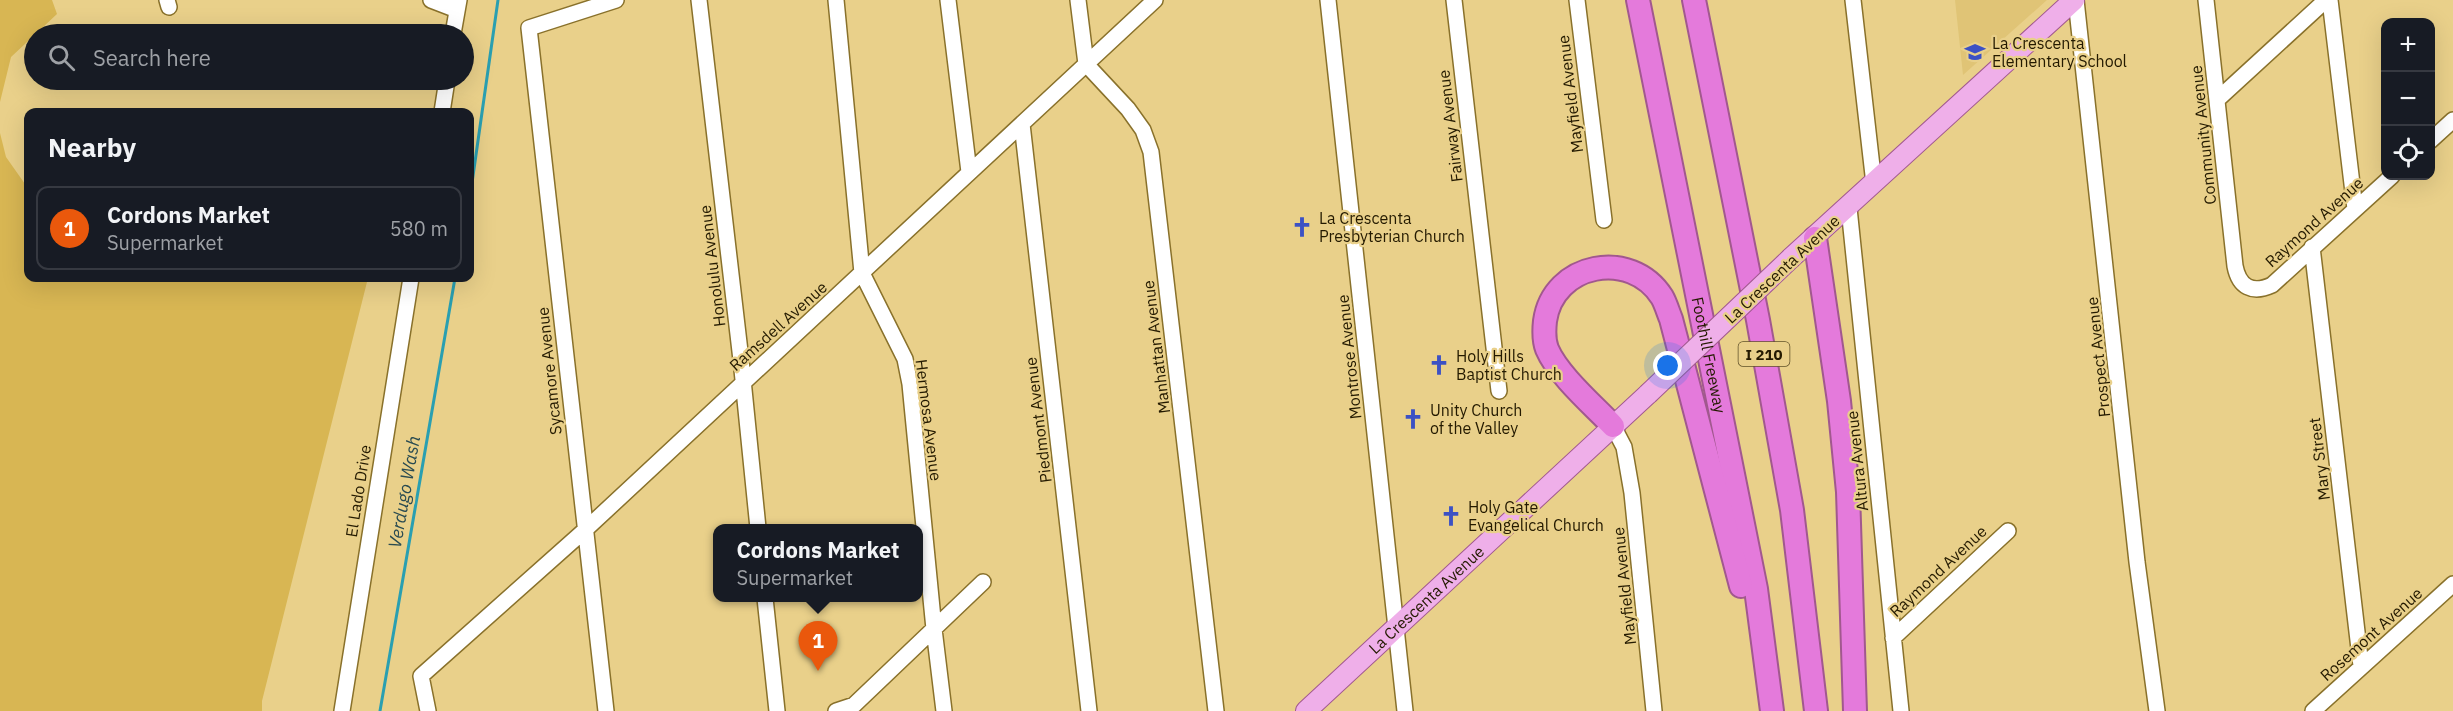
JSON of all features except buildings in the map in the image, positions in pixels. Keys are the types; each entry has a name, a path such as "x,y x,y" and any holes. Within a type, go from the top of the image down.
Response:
{"highway":[{"name":"Foothill Freeway","path":"1638,0 1756,589 1771,704"},
{"name":"I 210","path":"1694,0 1758,320 1792,510 1816,711"},
{"path":"1815,238 1839,401 1848,492 1855,711"},
{"path":"1613,426 1556,364 1546,347 1544,328 1546,312 1563,284 1576,274 1606,266 1638,274 1652,285 1663,299 1674,330 1771,704"}],"main road":[{"name":"La Crescenta Avenue","path":"1306,711 1791,258 1849,208 2075,0"}],"street":[{"path":"431,0 458,5 455,24"},
{"name":"Sycamore Avenue","path":"606,711 529,28 616,0"},
{"name":"Honolulu Avenue","path":"699,0 758,524"},
{"name":"Hermosa Avenue","path":"836,0 862,273 907,367 944,711"},
{"path":"948,0 969,172"},
{"path":"1078,0 1086,64"},
{"name":"Ramsdell Avenue","path":"428,711 421,676 585,530 1155,0"},
{"name":"Montrose Avenue","path":"1328,0 1405,711"},
{"name":"Fairway Avenue","path":"1454,0 1499,391"},
{"name":"Mayfield Avenue","path":"1577,0 1604,220"},
{"path":"1853,0 1874,184"},
{"name":"Prospect Avenue","path":"2075,0 2137,562 2157,711"},
{"name":"Community Avenue","path":"2206,0 2235,266"},
{"path":"2218,99 2328,0"},
{"path":"2328,0 2355,209"},
{"name":"Manhattan Avenue","path":"1086,64 1128,109 1143,130 1151,152 1216,711"},
{"path":"443,108 445,90"},
{"path":"2435,136 2453,120"},
{"name":"Piedmont Avenue","path":"1022,124 1089,711"},
{"name":"Raymond Avenue","path":"2235,266 2239,280 2245,287 2254,290 2272,285 2388,180"},
{"name":"Altura Avenue","path":"1849,208 1901,711"},
{"name":"Mary Street","path":"2312,247 2361,666"},
{"name":"El Lado Drive","path":"342,711 410,282"},
{"name":"Mayfield Avenue","path":"1613,426 1624,447 1632,493 1654,711"},
{"name":"Raymond Avenue","path":"1893,638 2008,531"},
{"path":"836,711 854,705 983,582"},
{"name":"Rosemont Avenue","path":"2313,711 2453,584"},
{"path":"766,602 777,711"}],"shaded area":[{"path":"0,0 52,0 57,14 46,24 24,24 24,45 11,57 0,102"},
{"name":"La Crescenta Elementary School","path":"1955,0 2047,0 1963,75"},
{"path":"0,133 6,157 24,183 24,282 367,282 262,701 262,711 0,711"}],"waterway":[{"name":"Verdugo Wash","path":"474,169 498,0"},
{"name":"Verdugo Wash","path":"380,711 454,282"}],"place":[{"name":"La Crescenta Elementary School","path":"1975,52"},
{"name":"La Crescenta Presbyterian Church","path":"1302,227"},
{"name":"Holy Hills Baptist Church","path":"1439,365"},
{"name":"Unity Church of the Valley","path":"1413,419"},
{"name":"Holy Gate Evangelical Church","path":"1451,516"},
{"name":"Cordons Market","path":"818,671"}]}
